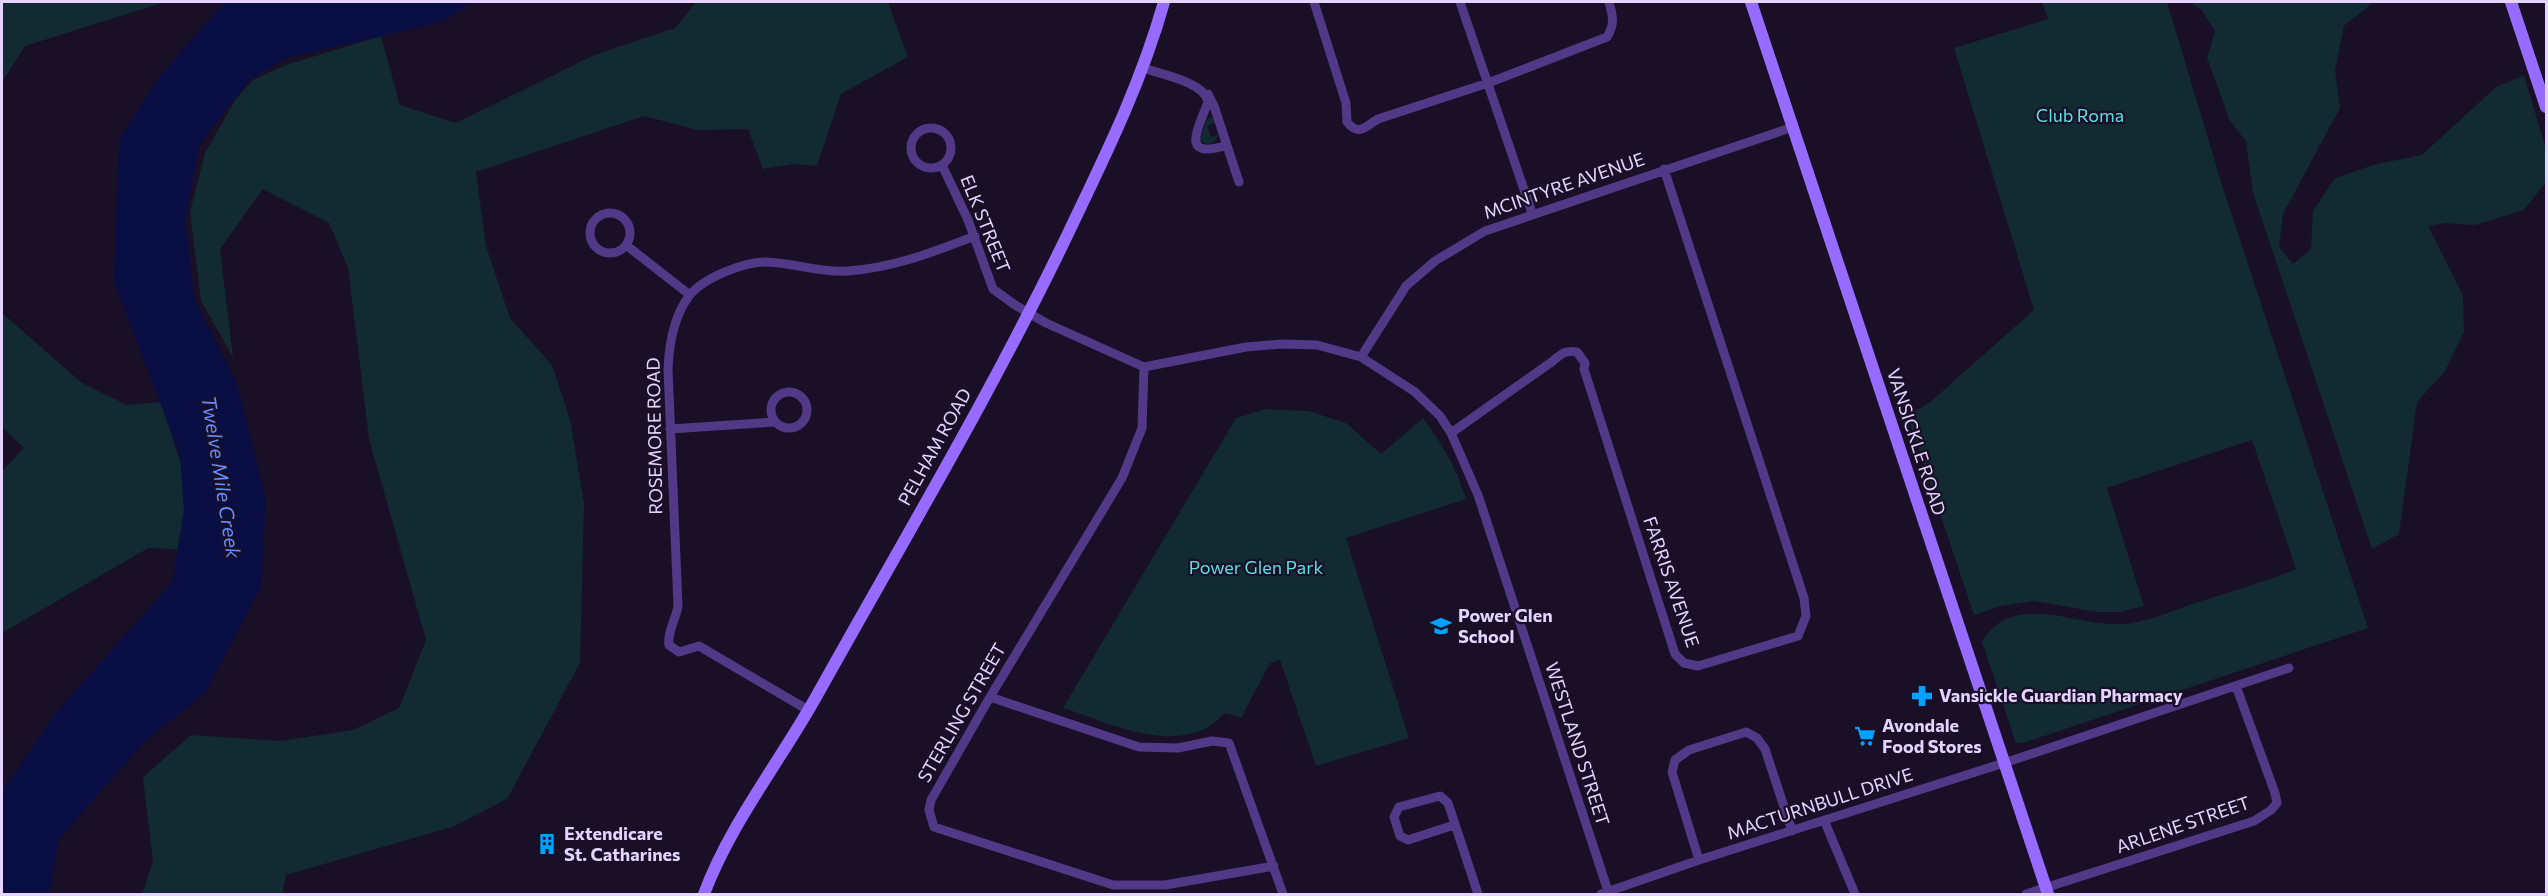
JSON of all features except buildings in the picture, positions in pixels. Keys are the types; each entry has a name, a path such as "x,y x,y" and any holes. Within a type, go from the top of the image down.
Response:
{"street":[{"name":"PELHAM ROAD","path":"704,894 716,862 808,710 1030,314 1125,115 1164,2"},
{"path":"1314,2 1346,103 1347,122 1353,128 1365,130 1378,119 1488,83 1607,37 1613,27 1609,2"},
{"path":"1460,2 1532,213"},
{"name":"VANSICKLE ROAD","path":"1751,2 2047,891"},
{"path":"2511,2 2547,107"},
{"path":"1143,68 1199,88 1206,94 1208,102 1194,135 1197,145 1209,150 1227,145"},
{"path":"1199,88 1212,100 1239,182"},
{"name":"MCINTYRE AVENUE","path":"1361,357 1406,286 1435,261 1485,231 1532,213 1792,127"},
{"name":"ELK STREET","path":"930,128 937,129 947,136 951,148 950,155 942,165 929,168 913,157 912,144 918,133 930,128"},
{"name":"ELK STREET","path":"942,165 975,236 993,289 1030,314"},
{"name":"FARRIS AVENUE","path":"1451,433 1560,354 1567,351 1577,352 1585,363 1584,369 1675,654 1684,663 1698,666 1798,636 1806,616 1804,598 1664,169"},
{"path":"604,214 621,218 626,222 630,233 626,245 616,252 604,252 598,249 590,233 594,222 604,214"},
{"name":"ROSEMORE ROAD","path":"808,710 699,646 678,652 669,645 678,606 670,429 670,348 677,321 690,295 724,272 749,264 779,262 836,271 876,269 900,264 975,236"},
{"path":"626,245 690,295"},
{"path":"1030,314 1144,367"},
{"name":"WESTLAND STREET","path":"1144,367 1246,347 1282,344 1317,345 1361,357 1415,392 1440,416 1451,433 1478,495 1606,894"},
{"name":"STERLING STREET","path":"1144,367 1142,428 1122,478 990,697 931,800 929,810 934,827 1113,885 1165,885 1274,866"},
{"path":"670,429 774,422 778,426 790,429 805,420 807,408 802,398 791,392 774,399 770,410 774,422"},
{"name":"MACTURNBULL DRIVE","path":"1606,894 1699,860 2004,763 2289,668"},
{"name":"ARLENE STREET","path":"2026,894 2047,891 2254,821 2271,810 2277,803 2275,793 2236,686"},
{"path":"990,697 1139,747 1178,748 1212,741 1229,743 1283,894"},
{"path":"1699,860 1672,772 1675,760 1689,750 1746,732 1757,738 1765,749 1792,831"},
{"path":"1454,825 1408,840 1400,836 1394,817 1400,807 1440,796 1448,803 1478,894"},
{"path":"1824,820 1855,894"}],"green space":[{"path":"2,2 165,2 25,46 2,82"},
{"path":"696,2 888,2 908,57 841,94 817,166 795,164 763,169 748,129 697,130 644,116 476,172 486,246 510,318 552,365 570,419 584,503 580,663 507,799 452,827 286,875 282,894 142,894 153,862 143,777 191,735 281,741 353,730 399,708 426,640 369,439 348,268 329,223 263,189 220,249 233,357 201,301 190,212 205,153 236,99 253,80 286,65 381,36 400,105 456,123 594,55 675,28"},
{"name":"Club Roma","path":"2042,2 2167,2 2223,188 2368,628 2023,743 2016,743 1982,642 1995,626 2010,618 2027,614 2045,614 2103,623 2139,622 2296,569 2252,440 2107,488 2144,606 2120,612 2097,612 2034,601 2000,606 1974,615 1907,415 1928,404 2034,310 1954,48 2048,19"},
{"path":"2188,2 2374,2 2344,26 2335,70 2340,108 2283,214 2279,247 2293,264 2311,249 2313,211 2335,178 2376,164 2422,155 2496,87 2524,75 2546,149 2546,182 2524,210 2475,225 2446,223 2428,226 2463,296 2464,332 2445,371 2417,402 2399,534 2372,549 2253,193 2246,141 2230,121 2207,58 2215,31 2201,9"},
{"path":"1212,117 1215,123 1207,126 1211,137 1219,135 1214,142 1207,145 1200,140 1207,119"},
{"path":"2,313 82,383 127,405 161,402 193,501 193,550 148,548 2,633 2,471 24,448 2,427"},
{"name":"Power Glen Park","path":"1266,409 1309,411 1346,423 1381,454 1423,418 1443,447 1458,476 1466,499 1346,538 1409,738 1316,766 1280,660 1270,663 1241,718 1226,713 1206,729 1186,735 1150,735 1114,726 1063,708 1236,418"}],"water":[{"name":"Twelve Mile Creek","path":"225,2 472,2 441,22 286,58 249,80 200,144 185,220 194,298 236,382 266,499 261,587 205,693 143,743 59,839 49,894 2,894 2,791 59,709 172,583 184,510 180,455 114,281 119,140 160,76"}],"place":[{"name":"Power Glen School","path":"1441,626"},
{"name":"Vansickle Guardian Pharmacy","path":"1922,696"},
{"name":"Avondale Food Stores","path":"1865,736"},
{"name":"Extendicare St. Catharines","path":"547,844"}]}
